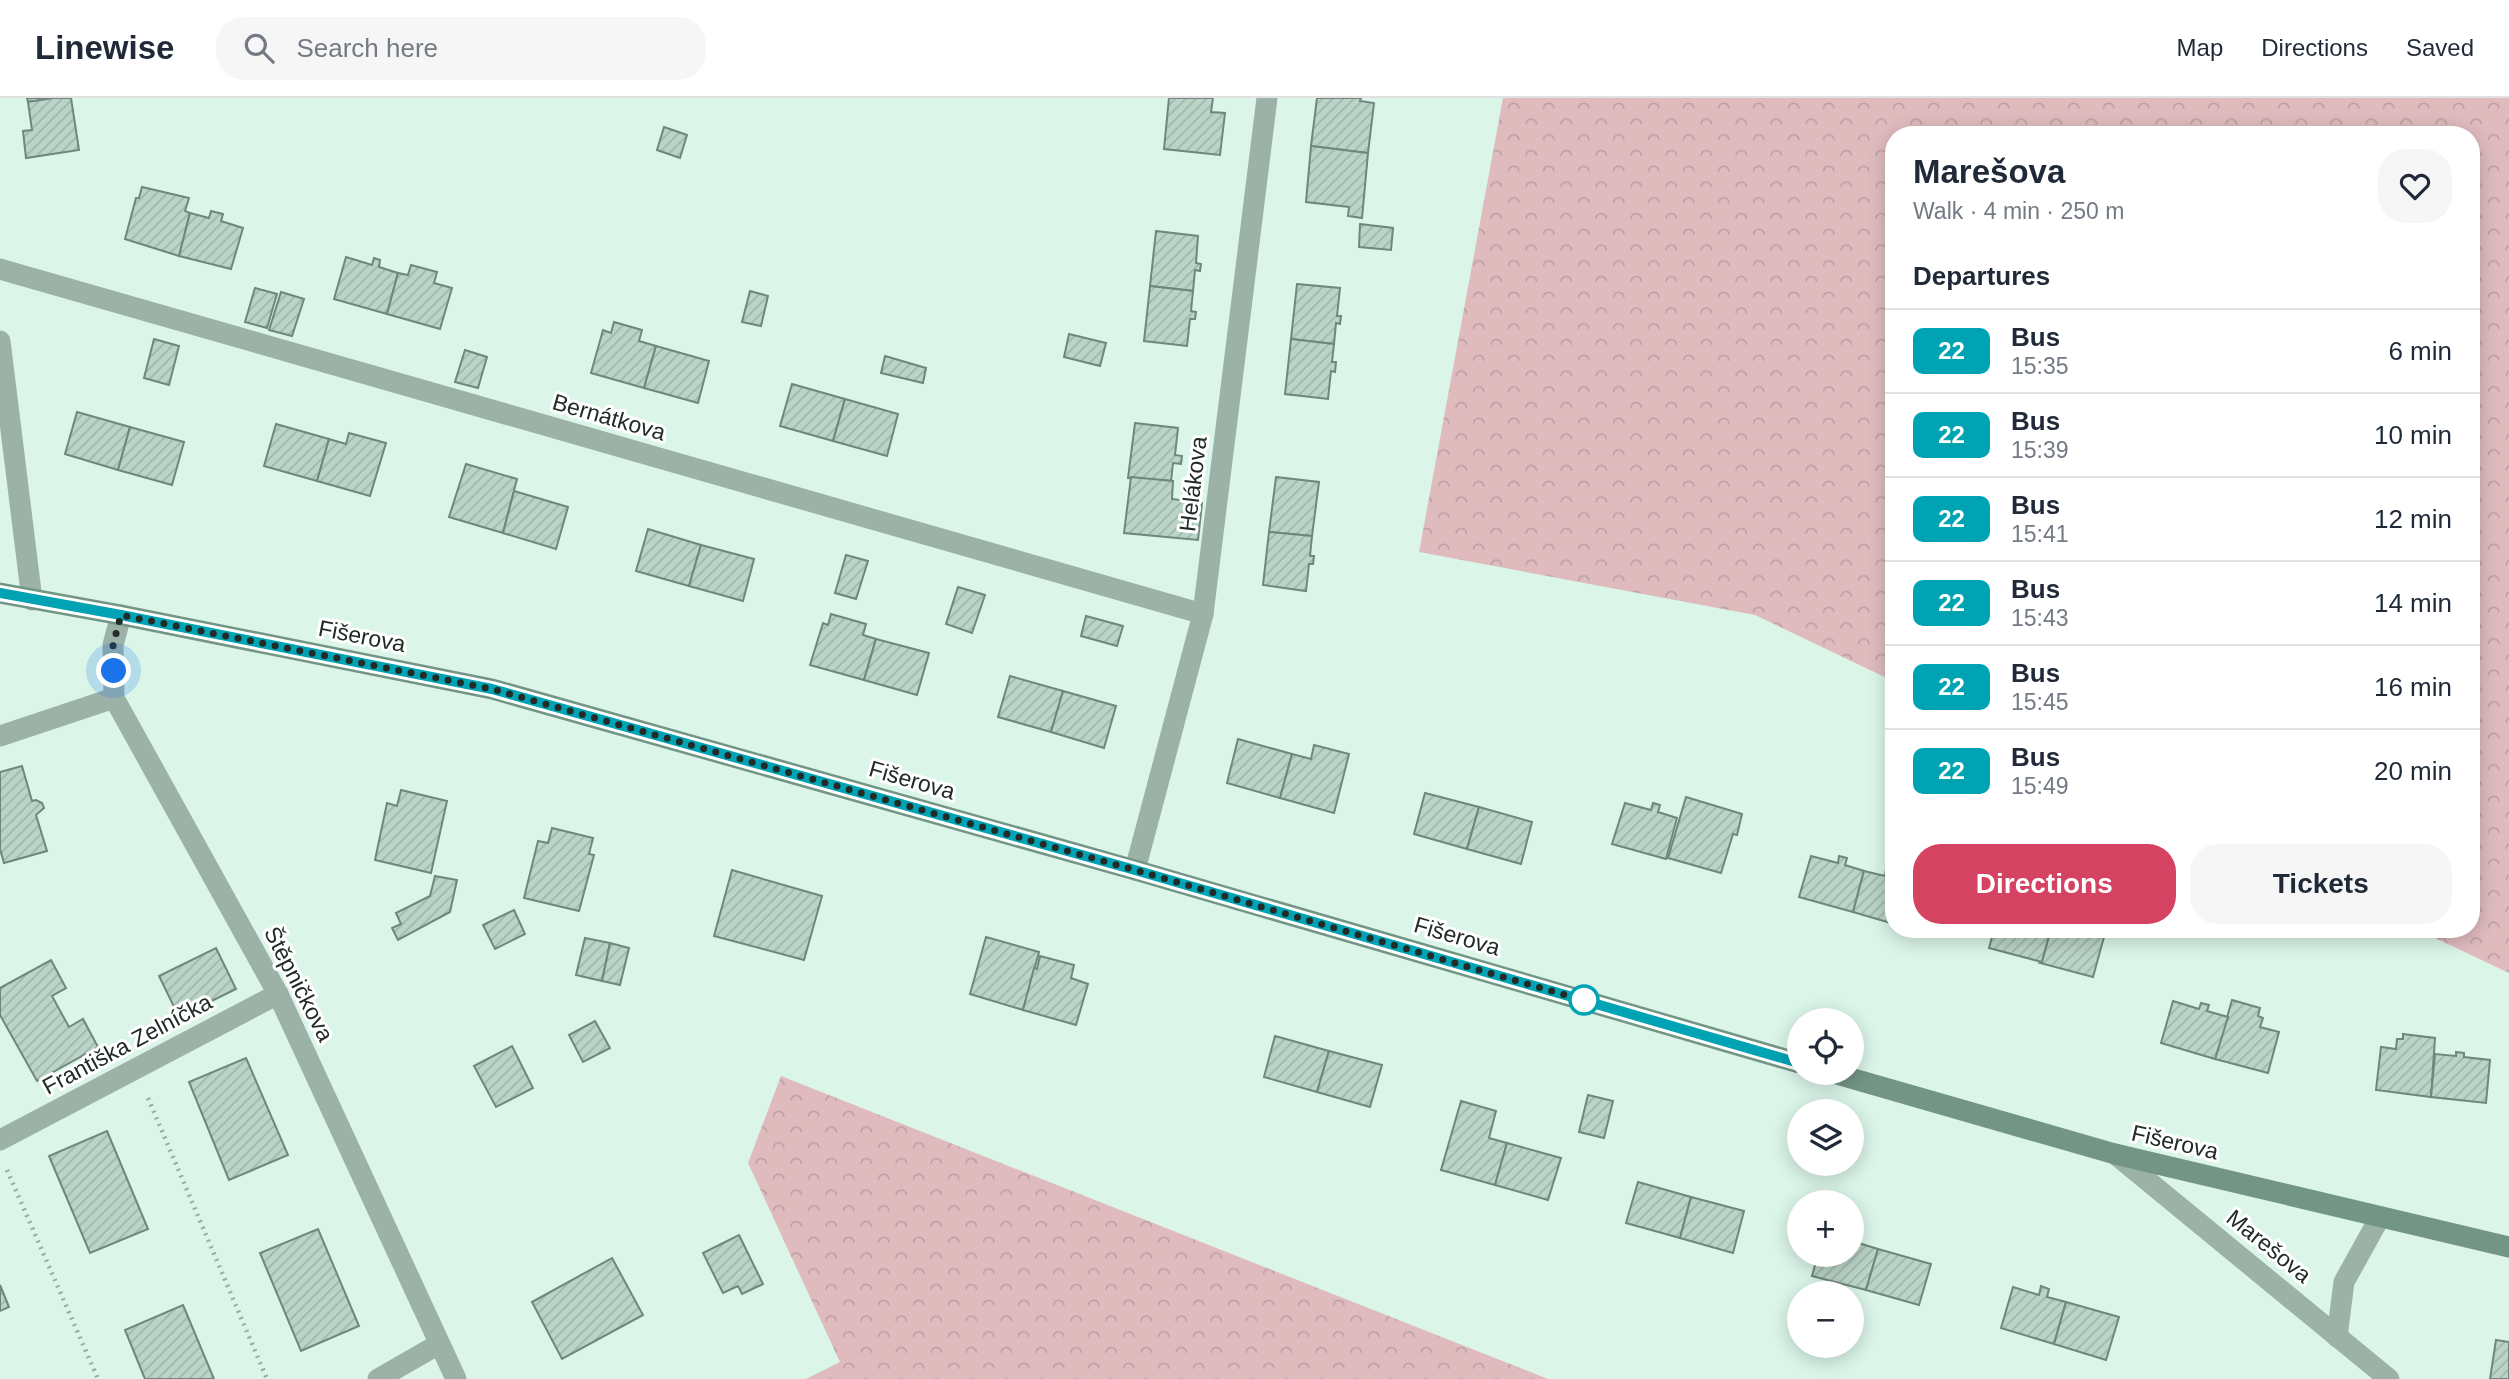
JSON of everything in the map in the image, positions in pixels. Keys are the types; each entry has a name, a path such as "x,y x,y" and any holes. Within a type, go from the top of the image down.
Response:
{"street":[{"name":"Helákova","path":"1135,870 1203,614 1267,98"},
{"name":"Bernátkova","path":"0,270 1203,614"},
{"path":"0,341 32,600"},
{"name":"Fišerova","path":"0,593 492,689 1135,870 1787,1060"},
{"name":"Štěpničkova","path":"121,615 113,645 114,698 278,994 456,1379"},
{"path":"0,736 114,698"},
{"name":"Františka Zelníčka","path":"0,1140 278,994"},
{"name":"Fišerova","path":"1864,1082 2115,1154 2509,1247"},
{"name":"Marešova","path":"2115,1154 2389,1379"},
{"path":"2337,1337 2344,1282 2379,1217"},
{"path":"378,1379 439,1343"}],"path":[{"path":"136,1069 267,1379"},
{"path":"5,1166 98,1379"}],"green space":[{"path":"1503,98 2509,98 2509,973 2435,938 2480,938 2480,126 1885,126 1885,677 1755,615 1419,552"},
{"path":"781,1076 1548,1379 806,1379 840,1362 748,1163"}],"building":[{"path":"27,98 53,98 28,102"},
{"path":"71,98 79,150 26,158 23,131 32,130 28,102"},
{"path":"1169,98 1213,98 1211,112 1225,113 1220,155 1164,149"},
{"path":"1317,98 1361,98 1360,101 1374,103 1368,153 1311,146"},
{"path":"664,127 687,135 680,158 657,150"},
{"path":"1311,146 1368,153 1362,218 1348,216 1349,207 1306,202"},
{"path":"142,187 189,198 185,211 190,213 179,256 125,239 136,198 139,198"},
{"path":"211,211 223,214 221,221 243,228 231,269 179,256 190,213 209,218"},
{"path":"1360,224 1393,228 1391,250 1359,247"},
{"path":"1156,231 1198,236 1196,263 1201,264 1200,271 1195,270 1193,291 1150,286"},
{"path":"346,257 372,265 374,258 380,260 379,267 398,273 387,314 334,299"},
{"path":"411,265 437,272 434,283 452,288 440,329 387,314 398,273 408,275"},
{"path":"1297,284 1340,288 1337,316 1341,316 1340,324 1336,323 1334,344 1291,339"},
{"path":"1150,286 1193,291 1191,311 1196,312 1195,319 1190,319 1187,346 1144,341"},
{"path":"255,288 277,294 267,328 245,322"},
{"path":"750,291 768,296 761,326 742,322"},
{"path":"281,292 304,299 292,336 269,330"},
{"path":"614,322 642,330 639,341 656,346 644,388 591,373 603,330 611,333"},
{"path":"1069,334 1106,343 1100,366 1064,357"},
{"path":"154,339 179,346 169,385 144,378"},
{"path":"1291,339 1334,344 1332,362 1336,362 1335,372 1331,371 1328,399 1285,394"},
{"path":"656,346 709,361 698,403 644,388"},
{"path":"465,350 487,357 478,388 455,382"},
{"path":"885,356 926,368 923,383 881,373"},
{"path":"792,384 845,399 833,441 780,426"},
{"path":"845,399 898,414 887,456 833,441"},
{"path":"77,412 130,427 118,470 65,454"},
{"path":"1135,423 1178,428 1175,455 1182,456 1181,464 1173,463 1171,481 1128,478"},
{"path":"276,424 329,439 317,481 264,466"},
{"path":"130,427 184,442 172,485 118,470"},
{"path":"349,433 386,443 370,496 317,481 329,439 346,444"},
{"path":"466,464 517,479 503,533 449,517"},
{"path":"1131,477 1173,481 1172,499 1202,503 1198,540 1124,533"},
{"path":"1276,477 1319,482 1312,536 1269,532"},
{"path":"514,491 568,507 556,549 503,533"},
{"path":"648,529 701,545 689,586 636,571"},
{"path":"1269,532 1312,536 1310,556 1314,556 1313,564 1309,564 1306,591 1263,585"},
{"path":"701,545 754,559 743,601 689,586"},
{"path":"846,555 868,561 856,599 835,593"},
{"path":"958,587 985,595 972,633 946,624"},
{"path":"831,614 866,624 863,635 876,639 864,680 810,665 823,623 828,625"},
{"path":"1086,616 1123,626 1117,646 1081,636"},
{"path":"876,639 929,653 917,695 864,680"},
{"path":"1010,676 1063,691 1051,732 998,717"},
{"path":"1063,691 1116,706 1104,748 1051,732"},
{"path":"1238,739 1292,754 1280,798 1227,783"},
{"path":"1314,745 1349,754 1334,813 1280,798 1292,754 1311,759"},
{"path":"22,766 32,801 42,803 44,808 36,815 47,851 4,863 0,849 0,772"},
{"path":"401,790 447,801 431,873 375,860 387,803 397,806"},
{"path":"1425,793 1479,807 1467,849 1414,834"},
{"path":"1686,797 1742,814 1737,835 1733,834 1721,873 1668,858"},
{"path":"1625,803 1651,810 1653,803 1660,805 1658,812 1677,818 1666,859 1612,844"},
{"path":"1479,807 1532,822 1521,864 1467,849"},
{"path":"552,828 593,838 589,854 594,855 579,911 524,898 538,841 548,843"},
{"path":"1811,856 1838,863 1839,856 1847,858 1845,865 1864,871 1853,912 1799,897"},
{"path":"732,870 822,896 804,960 714,936"},
{"path":"1864,871 1885,876 1885,921 1853,912"},
{"path":"435,876 457,880 450,912 398,940 392,928 401,924 396,913 430,896"},
{"path":"514,910 525,934 495,949 483,925"},
{"path":"986,937 1039,952 1023,1010 970,994"},
{"path":"585,938 610,943 602,981 576,975"},
{"path":"1992,938 2049,938 2042,962 1989,948"},
{"path":"2049,938 2104,938 2093,977 2040,963"},
{"path":"610,943 629,948 620,985 602,981"},
{"path":"216,948 236,989 179,1017 159,976"},
{"path":"1040,956 1074,965 1071,978 1088,984 1076,1025 1023,1010 1034,968 1037,969"},
{"path":"51,960 66,988 52,996 69,1027 83,1019 98,1047 37,1081 0,1015 0,988"},
{"path":"2232,1000 2260,1008 2258,1016 2263,1018 2260,1027 2279,1032 2268,1073 2215,1059"},
{"path":"2173,1001 2199,1009 2201,1003 2209,1005 2207,1011 2228,1017 2215,1059 2161,1043"},
{"path":"595,1021 610,1048 583,1062 569,1035"},
{"path":"2403,1034 2435,1038 2431,1097 2376,1090 2381,1047 2396,1049 2397,1039 2403,1039"},
{"path":"1275,1036 1329,1051 1317,1092 1264,1077"},
{"path":"512,1046 533,1088 496,1107 474,1066"},
{"path":"1329,1051 1382,1065 1370,1107 1317,1092"},
{"path":"2456,1052 2464,1053 2464,1057 2490,1060 2486,1103 2431,1097 2435,1054 2456,1056"},
{"path":"246,1058 288,1155 229,1180 189,1082"},
{"path":"1588,1095 1613,1101 1604,1138 1579,1132"},
{"path":"1461,1101 1496,1111 1489,1138 1507,1143 1495,1185 1441,1170"},
{"path":"107,1131 148,1229 90,1253 49,1156"},
{"path":"1507,1143 1561,1158 1548,1200 1495,1185"},
{"path":"1638,1182 1691,1197 1680,1238 1626,1223"},
{"path":"1691,1197 1744,1211 1733,1253 1680,1238"},
{"path":"318,1229 359,1326 301,1351 260,1253"},
{"path":"739,1235 763,1284 742,1294 738,1286 723,1293 703,1253"},
{"path":"1864,1245 1878,1249 1866,1290 1864,1281 1831,1281 1812,1276 1815,1267 1864,1267"},
{"path":"1878,1249 1931,1264 1919,1305 1866,1290"},
{"path":"612,1258 643,1315 562,1359 532,1302"},
{"path":"0,1285 9,1307 0,1311"},
{"path":"2041,1286 2049,1289 2047,1297 2066,1302 2054,1344 2001,1328 2013,1287 2039,1295"},
{"path":"2066,1302 2119,1317 2106,1360 2054,1344"},
{"path":"183,1305 214,1379 145,1379 125,1330"},
{"path":"2496,1340 2509,1342 2509,1379 2490,1379"}],"bus line":[{"name":"22","path":"0,593 492,689 1135,870 1787,1060"}],"route":[{"path":"114,671 113,645 121,615 492,689 1135,870 1586,1001 1584,1000"}]}
